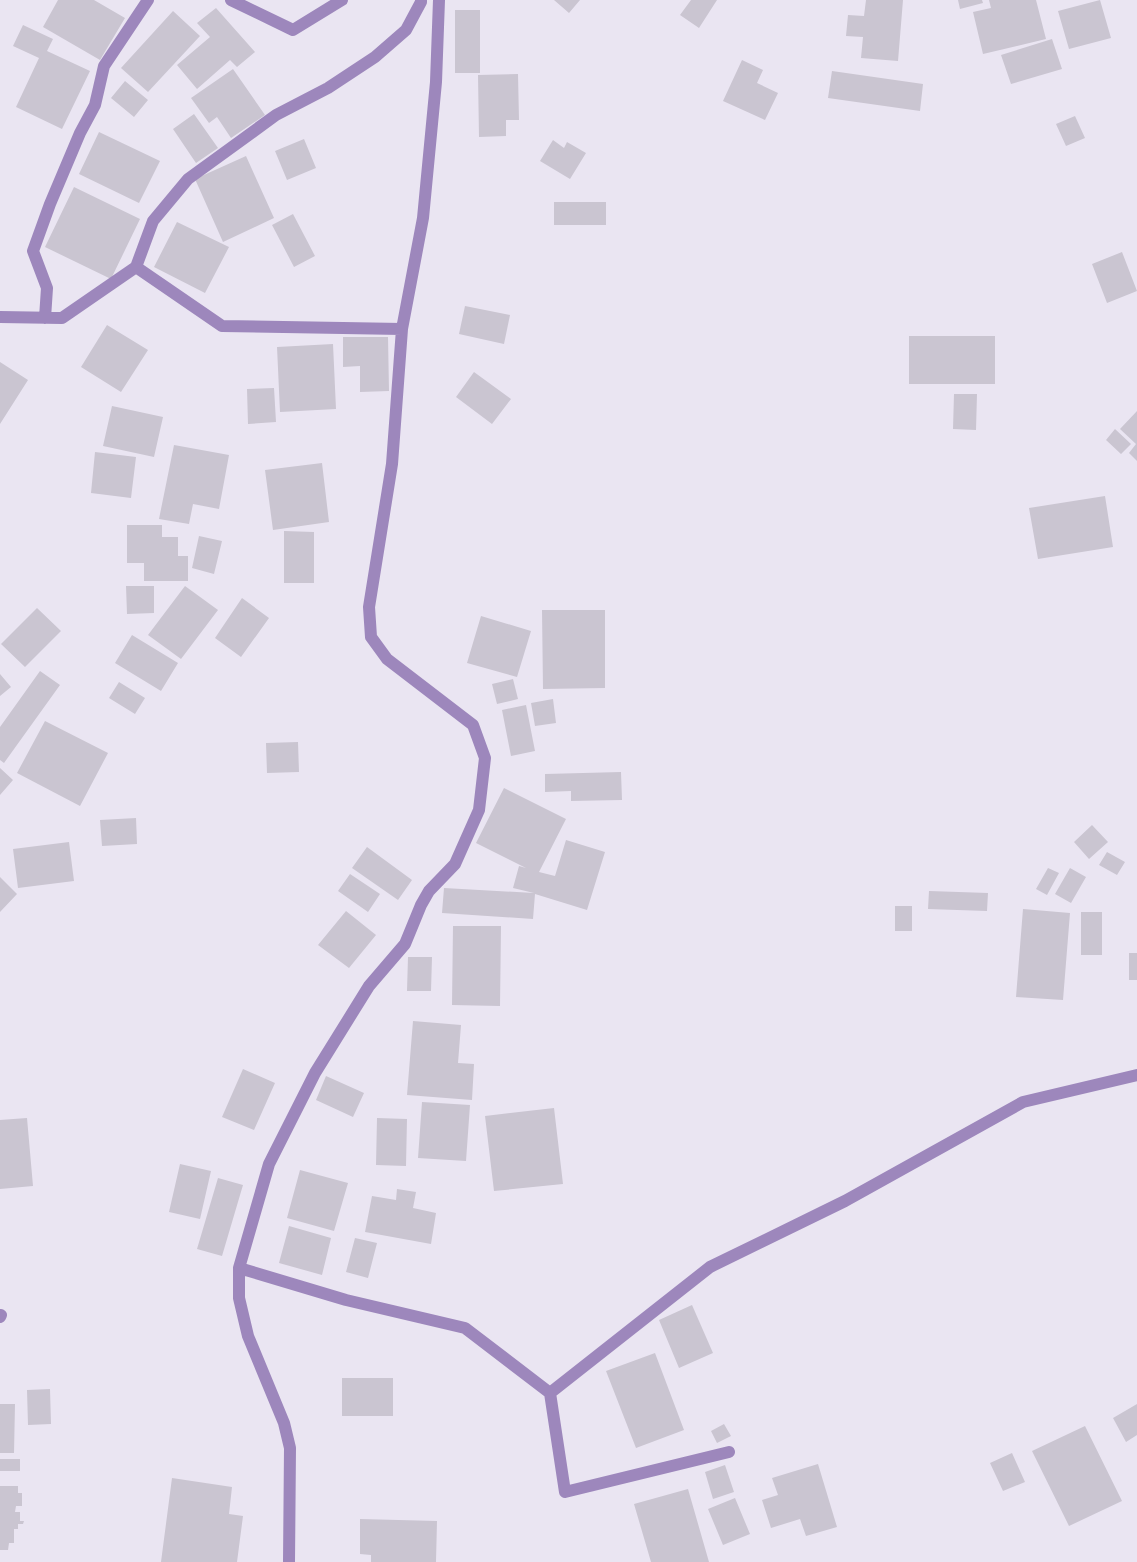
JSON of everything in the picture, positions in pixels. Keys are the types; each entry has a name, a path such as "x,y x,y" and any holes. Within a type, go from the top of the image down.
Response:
{"street":[{"path":"45,318 47,288 33,251 50,204 80,133 96,105 104,66 148,0"},
{"path":"230,0 293,30 342,0"},
{"path":"0,317 62,318 136,267 152,220 188,179 276,115 328,88 375,57 406,30 422,2 421,0"},
{"path":"289,1562 290,1448 284,1423 248,1336 239,1298 239,1268 269,1164 315,1073 369,986 405,944 421,905 429,891 455,864 479,810 485,758 473,725 387,659 371,636 369,607 392,464 402,329 423,218 436,82 439,0"},
{"path":"136,267 222,326 402,329"},
{"path":"550,1393 710,1267 845,1201 1023,1102 1137,1075"},
{"path":"239,1268 346,1300 465,1328 550,1393 565,1492 729,1452"}],"building":[{"path":"58,0 94,0 125,18 100,60 43,27"},
{"path":"554,0 580,0 569,13"},
{"path":"691,0 717,0 699,28 680,15"},
{"path":"866,0 903,0 898,61 861,58 863,37 846,36 848,15 864,16"},
{"path":"958,0 982,0 983,3 960,9"},
{"path":"989,0 1036,0 1046,39 983,54 973,12 991,8"},
{"path":"1100,0 1111,38 1069,49 1058,11"},
{"path":"216,8 255,52 237,67 230,60 197,89 177,65 210,37 197,23"},
{"path":"455,10 480,10 480,73 455,73"},
{"path":"173,11 200,36 148,92 121,68"},
{"path":"23,25 53,39 47,51 90,71 62,129 16,107 39,58 13,46"},
{"path":"1052,39 1062,69 1011,84 1001,55"},
{"path":"742,60 763,70 757,83 778,93 765,120 723,101"},
{"path":"233,69 265,115 231,138 217,117 209,123 191,98"},
{"path":"832,71 923,84 920,111 828,98"},
{"path":"518,74 519,120 506,120 506,136 479,137 478,75"},
{"path":"125,81 148,100 134,117 111,98"},
{"path":"194,114 218,148 196,163 173,129"},
{"path":"1075,116 1085,138 1066,146 1056,124"},
{"path":"99,132 160,161 139,203 79,174"},
{"path":"304,139 316,168 287,180 275,151"},
{"path":"553,140 564,148 567,142 586,153 570,179 540,161"},
{"path":"246,156 274,218 223,242 195,179"},
{"path":"74,187 140,219 111,279 45,247"},
{"path":"554,202 606,202 606,225 554,225"},
{"path":"293,214 315,256 294,267 272,225"},
{"path":"177,222 229,247 205,293 154,267"},
{"path":"1122,252 1137,291 1107,303 1092,264"},
{"path":"465,306 510,315 504,344 459,334"},
{"path":"107,325 148,350 121,392 81,367"},
{"path":"909,336 995,336 995,384 909,384"},
{"path":"343,337 388,337 389,391 360,392 360,366 343,367"},
{"path":"333,344 336,409 280,412 277,347"},
{"path":"0,362 28,380 0,424"},
{"path":"474,372 511,399 492,424 456,397"},
{"path":"274,388 276,422 248,424 247,389"},
{"path":"954,394 977,394 976,430 953,429"},
{"path":"112,406 163,417 154,457 103,446"},
{"path":"1137,411 1137,461 1129,453 1136,444 1120,429"},
{"path":"1115,429 1131,444 1121,454 1106,440"},
{"path":"174,445 229,455 219,509 193,504 189,524 159,519"},
{"path":"95,452 136,457 131,498 91,493"},
{"path":"322,463 329,522 273,530 265,470"},
{"path":"1105,496 1113,547 1038,559 1029,508"},
{"path":"127,525 162,525 162,537 178,537 178,556 188,556 188,581 144,581 144,563 127,563"},
{"path":"284,531 314,532 314,583 284,583"},
{"path":"199,536 222,541 214,574 192,568"},
{"path":"126,586 154,586 154,613 127,614"},
{"path":"185,586 218,610 181,659 148,635"},
{"path":"242,598 269,618 241,657 215,638"},
{"path":"37,608 61,631 25,667 1,644"},
{"path":"542,610 605,610 605,688 543,689"},
{"path":"481,616 531,631 517,677 467,663"},
{"path":"132,635 178,663 161,691 115,663"},
{"path":"40,671 60,685 4,763 0,760 0,727"},
{"path":"0,674 11,687 0,696"},
{"path":"513,679 518,699 497,704 492,684"},
{"path":"119,682 145,698 135,714 109,698"},
{"path":"553,699 556,723 535,726 531,703"},
{"path":"526,705 535,751 511,756 502,710"},
{"path":"45,721 108,753 80,806 17,773"},
{"path":"298,742 299,772 267,773 266,743"},
{"path":"0,768 13,780 0,795"},
{"path":"621,772 622,800 571,801 571,791 545,792 545,774"},
{"path":"504,788 566,819 539,872 555,876 566,840 605,852 587,910 535,894 533,919 442,913 444,888 534,893 513,888 519,866 526,868 476,843"},
{"path":"136,818 137,844 102,846 100,820"},
{"path":"1092,825 1108,842 1089,859 1074,842"},
{"path":"69,842 74,881 18,888 13,849"},
{"path":"367,847 412,880 398,900 352,868"},
{"path":"1107,852 1125,862 1117,875 1099,865"},
{"path":"1048,868 1059,873 1047,895 1036,889"},
{"path":"1070,868 1086,877 1071,903 1055,894"},
{"path":"350,874 380,894 368,912 338,891"},
{"path":"0,877 17,894 0,912"},
{"path":"929,891 988,893 987,911 928,909"},
{"path":"895,906 912,906 912,931 895,931"},
{"path":"1023,909 1070,913 1063,1000 1016,997"},
{"path":"346,911 376,935 349,968 318,945"},
{"path":"1081,912 1102,912 1102,955 1081,955"},
{"path":"453,926 501,926 500,1006 452,1005"},
{"path":"1129,953 1137,953 1137,980 1129,980"},
{"path":"408,957 432,957 431,991 407,991"},
{"path":"413,1021 461,1025 458,1063 474,1064 472,1100 407,1095"},
{"path":"243,1069 275,1083 254,1130 222,1117"},
{"path":"326,1076 364,1093 353,1117 316,1100"},
{"path":"422,1102 470,1105 466,1161 418,1158"},
{"path":"554,1108 563,1184 494,1191 485,1116"},
{"path":"27,1118 33,1186 0,1189 0,1120"},
{"path":"377,1118 407,1119 406,1166 376,1165"},
{"path":"180,1164 211,1171 200,1219 169,1212"},
{"path":"300,1170 348,1183 334,1231 287,1218"},
{"path":"218,1178 243,1185 222,1256 197,1249"},
{"path":"397,1189 416,1192 413,1208 436,1213 431,1244 365,1232 372,1196 396,1200"},
{"path":"289,1226 331,1238 322,1275 279,1263"},
{"path":"355,1238 377,1243 368,1278 346,1272"},
{"path":"692,1305 713,1353 679,1368 659,1320"},
{"path":"655,1353 684,1430 636,1448 606,1371"},
{"path":"342,1378 393,1378 393,1416 342,1416"},
{"path":"50,1389 51,1424 28,1425 27,1390"},
{"path":"0,1404 15,1404 14,1453 0,1453"},
{"path":"1137,1404 1137,1435 1126,1442 1113,1418"},
{"path":"724,1424 731,1436 717,1443 711,1431"},
{"path":"1085,1426 1122,1501 1069,1526 1032,1451"},
{"path":"1012,1453 1025,1482 1003,1491 990,1463"},
{"path":"0,1459 20,1459 20,1471 0,1471"},
{"path":"818,1464 837,1527 806,1536 800,1519 771,1528 762,1500 778,1495 772,1478"},
{"path":"725,1465 734,1492 713,1499 705,1472"},
{"path":"172,1478 232,1487 229,1514 243,1516 237,1562 161,1562"},
{"path":"0,1486 18,1486 18,1493 22,1493 22,1506 16,1506 15,1512 20,1512 20,1521 24,1521 23,1524 18,1524 18,1529 14,1529 14,1543 9,1543 8,1550 0,1550"},
{"path":"688,1489 709,1562 651,1562 634,1504"},
{"path":"735,1498 750,1534 723,1545 708,1509"},
{"path":"360,1519 437,1521 436,1562 371,1562 371,1555 360,1554"}]}
